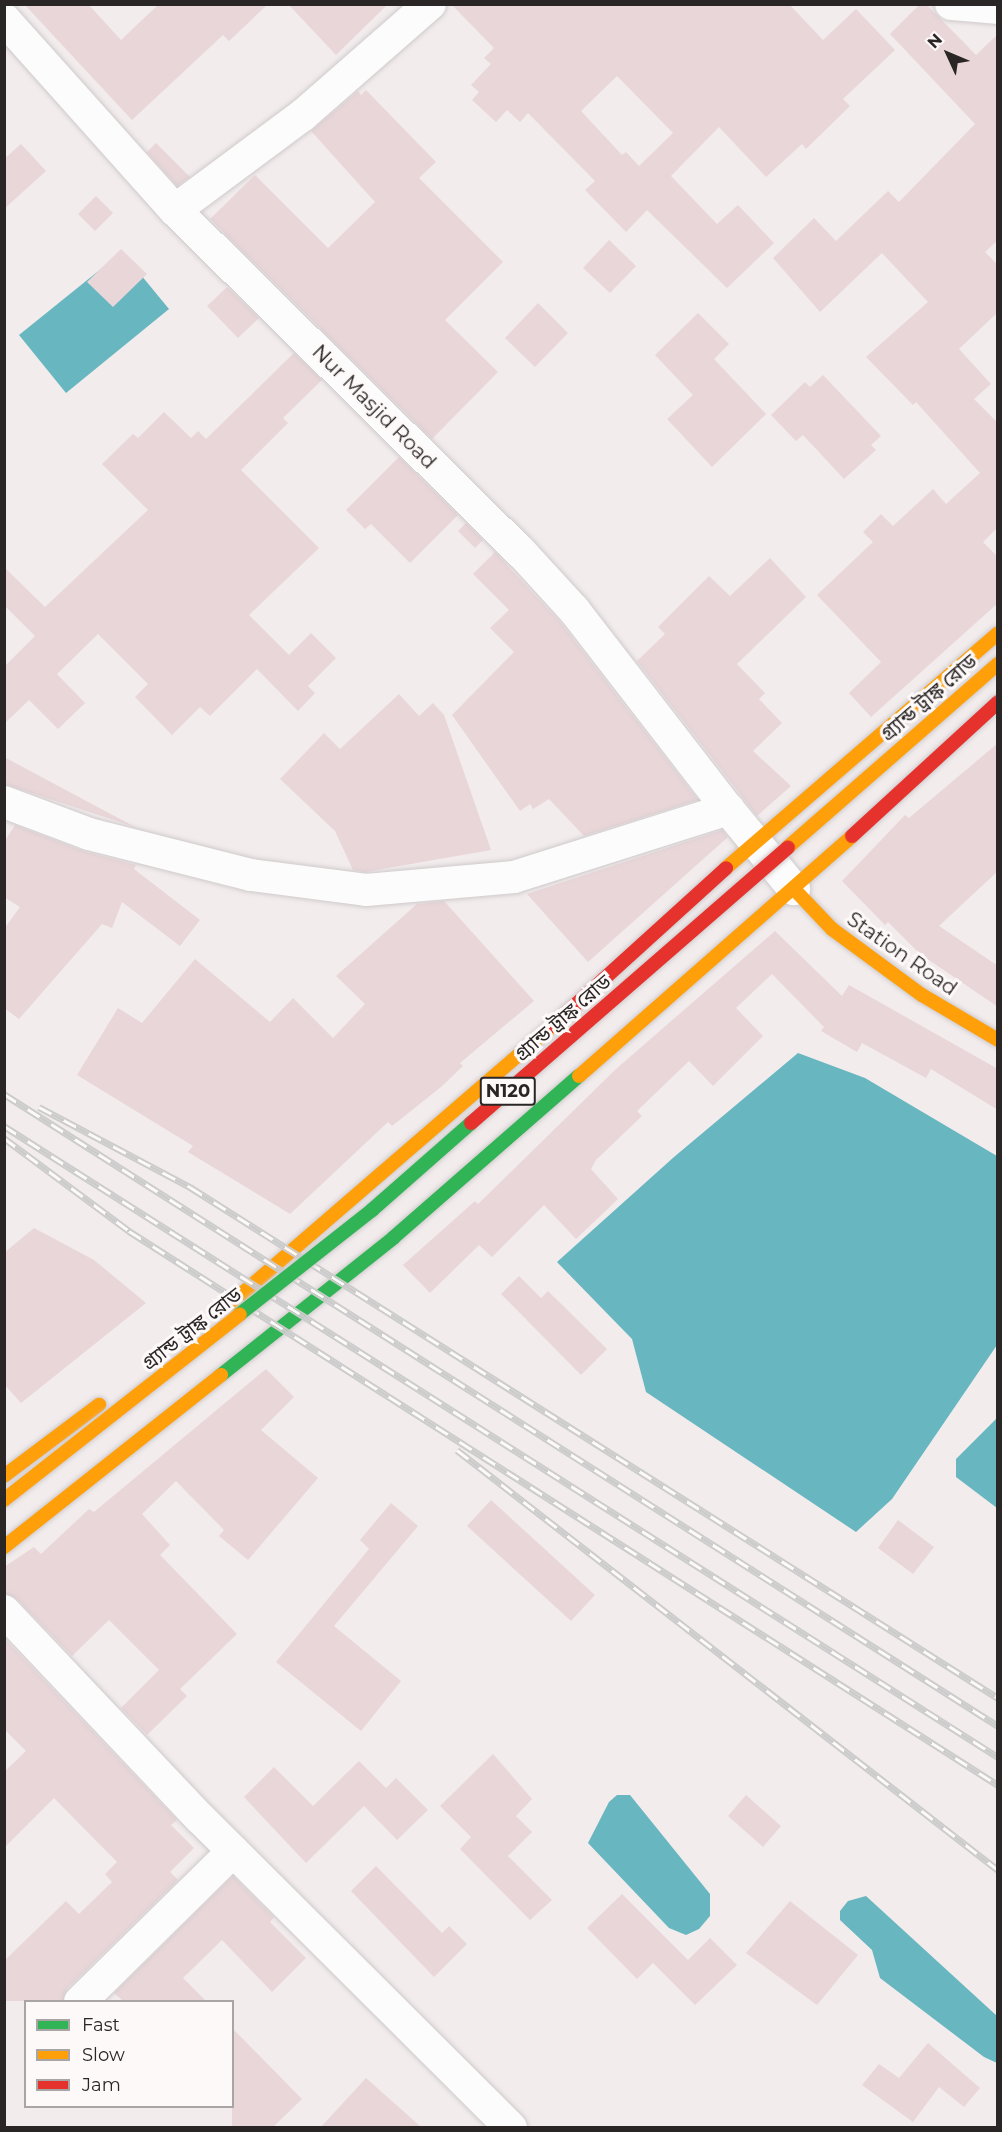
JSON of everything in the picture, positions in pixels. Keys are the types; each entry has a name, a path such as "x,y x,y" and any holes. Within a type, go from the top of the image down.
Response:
{"main road":[{"path":"4,1476 236,1299 513,1061 755,842 998,633"},
{"name":"গ্র্যান্ড ট্রাঙ্ক রোড","path":"4,1500 372,1210 998,664"},
{"path":"4,1547 393,1238 794,889 998,702"},
{"name":"Station Road","path":"794,889 813,912 850,942 922,995 998,1040"}],"street":[{"path":"175,210 303,115 430,4"},
{"path":"951,4 998,8"},
{"name":"Nur Masjid Road","path":"4,19 175,210 521,552 574,610 728,809 794,889"},
{"path":"4,802 89,834 251,875 366,890 514,877 728,809"},
{"path":"4,1611 233,1851 511,2127"},
{"path":"81,2000 233,1851"}],"water":[{"path":"122,252 169,309 66,393 19,335"},
{"path":"798,1053 865,1078 997,1156 997,1345 892,1499 856,1532 646,1392 632,1339 557,1262 674,1157"},
{"path":"997,1418 997,1508 956,1477 956,1459"},
{"path":"617,1795 630,1795 710,1894 710,1916 699,1929 686,1935 669,1928 588,1843 609,1802"},
{"path":"866,1896 997,2016 997,2063 984,2057 880,1978 872,1950 840,1920 840,1911 848,1901"}],"building":[{"path":"24,4 88,4 121,40 159,4 268,4 229,41 223,35 132,120"},
{"path":"288,4 388,4 336,55"},
{"path":"451,4 789,4 823,40 856,9 895,50 843,99 850,106 806,149 802,144 766,177 719,127 671,176 717,224 738,205 774,243 727,288 647,210 626,232 585,190 595,181 528,113 520,122 507,110 496,122 472,100 479,92 471,85 491,64 484,58 494,48","holes":["617,76 673,133 639,166 626,152 622,155 581,111"]},
{"path":"920,4 926,4 976,55 998,34 998,240 985,252 998,265 998,312 959,349 991,384 974,399 998,423 998,527 983,542 998,557 998,603 871,717 849,693 881,662 817,595 873,542 863,532 881,514 893,526 933,489 946,504 980,473 916,402 913,405 866,357 928,302 882,253 820,312 773,258 814,218 836,241 888,191 899,202 975,124 890,34"},
{"path":"366,90 436,162 419,178 503,262 445,320 498,372 432,439 210,219 255,175 328,248 375,202 311,131 358,91 361,95"},
{"path":"156,143 190,177 177,186 147,152"},
{"path":"21,144 46,171 4,209 4,159"},
{"path":"96,196 113,213 95,231 78,214"},
{"path":"609,240 636,266 610,293 583,268"},
{"path":"121,249 147,274 113,307 87,282"},
{"path":"227,287 259,318 238,338 207,306"},
{"path":"538,303 568,333 535,367 505,338"},
{"path":"698,313 729,344 714,359 766,414 712,467 667,419 693,395 655,355"},
{"path":"294,353 322,380 283,418 288,423 241,470 319,548 249,615 289,655 311,633 336,658 308,686 315,693 298,711 257,669 210,716 200,707 172,735 135,697 148,684 98,634 57,674 85,703 58,729 29,700 4,724 4,667 35,636 4,605 4,567 45,607 148,510 102,464 133,434 138,438 164,412 191,438 198,431 206,439"},
{"path":"823,375 881,436 871,445 876,450 844,479 803,435 796,441 771,415 805,382 810,387"},
{"path":"399,457 458,515 410,563 371,524 365,529 346,510"},
{"path":"466,523 483,540 475,548 458,531"},
{"path":"495,552 560,622 698,800 584,836 549,799 533,809 530,804 520,811 452,715 514,652 490,628 509,610 473,574"},
{"path":"770,558 806,597 737,664 765,693 759,699 782,723 753,751 791,786 757,816 637,661 665,634 658,627 709,576 730,596"},
{"path":"399,694 419,716 433,703 444,715 491,850 365,872 353,870 335,831 280,779 324,733 340,749"},
{"path":"998,743 998,871 939,926 998,966 998,1007 920,954 888,922 885,925 842,881 905,815 909,818"},
{"path":"4,757 135,827 4,784"},
{"path":"15,825 83,851 136,865 134,869 200,920 180,946 122,902 112,928 102,924 19,1019 4,1008 4,929 20,907 4,897 4,842"},
{"path":"722,830 728,837 588,962 527,894"},
{"path":"444,901 534,1001 460,1063 463,1066 441,1087 392,1126 388,1122 290,1214 188,1152 193,1146 77,1075 118,1008 142,1023 195,959 270,1022 293,998 333,1038 365,1004 336,976 417,904"},
{"path":"775,931 842,996 849,985 998,1069 998,1110 931,1069 926,1078 862,1043 857,1052 821,1031 824,1027 772,974 736,1008 763,1036 713,1086 689,1061 637,1111 642,1116 596,1160 591,1169 618,1199 576,1239 544,1205 492,1257 479,1245 430,1293 403,1265 475,1201 478,1204 616,1069"},
{"path":"34,1228 94,1260 146,1303 21,1403 4,1384 4,1253"},
{"path":"519,1276 541,1298 548,1291 607,1349 581,1375 501,1294"},
{"path":"266,1369 294,1397 261,1430 318,1478 248,1560 219,1536 224,1530 176,1481 142,1514 170,1545 160,1555 237,1634 180,1689 187,1696 147,1735 121,1708 159,1670 109,1620 72,1656 17,1599 4,1594 4,1567 34,1547 41,1554 89,1509 94,1512"},
{"path":"491,1500 595,1595 571,1621 467,1526"},
{"path":"391,1503 418,1526 334,1626 401,1681 361,1731 276,1662 369,1549 360,1540"},
{"path":"898,1520 934,1547 913,1574 878,1548"},
{"path":"4,1638 177,1820 171,1825 194,1848 170,1872 178,1880 67,1989 63,2000 4,2001 4,1961 66,1901 79,1914 112,1882 105,1874 117,1862 54,1798 4,1848 4,1772 26,1751 4,1729"},
{"path":"493,1754 532,1799 516,1816 532,1832 508,1856 552,1900 530,1920 460,1849 471,1837 440,1806"},
{"path":"359,1761 386,1788 396,1778 428,1810 397,1840 364,1806 306,1863 244,1797 274,1767 313,1806"},
{"path":"746,1795 781,1826 763,1847 728,1816"},
{"path":"376,1866 442,1933 449,1926 467,1944 434,1977 351,1891"},
{"path":"233,1876 274,1917 270,1922 306,1958 272,1992 222,1940 183,1978 205,2000 122,2000 114,1993"},
{"path":"622,1894 688,1960 710,1938 737,1965 695,2005 653,1963 637,1979 587,1928"},
{"path":"790,1901 858,1955 817,2005 746,1953"},
{"path":"234,2030 302,2099 273,2127 232,2127"},
{"path":"928,2043 980,2088 964,2107 939,2087 913,2122 862,2085 879,2064 899,2078"},
{"path":"366,2078 421,2127 321,2127"}],"railway":[{"path":"4,1094 998,1726"},
{"path":"39,1107 190,1187 998,1698"},
{"path":"4,1126 998,1757"},
{"path":"4,1138 129,1231 998,1785"},
{"path":"457,1450 998,1870"}],"traffic: fast":[{"path":"221,1375 393,1238 579,1076"},
{"path":"240,1314 372,1210 471,1123"}],"traffic: slow":[{"path":"726,868 998,633"},
{"path":"788,847 998,664"},
{"path":"579,1076 852,836"},
{"path":"794,889 832,929 922,995 998,1040"},
{"path":"230,1304 552,1026"},
{"path":"4,1500 240,1314"},
{"path":"4,1547 221,1375"},
{"path":"4,1476 99,1405"}],"traffic: jam":[{"path":"852,836 998,702"},
{"path":"471,1123 788,847"},
{"path":"552,1026 726,868"}]}
